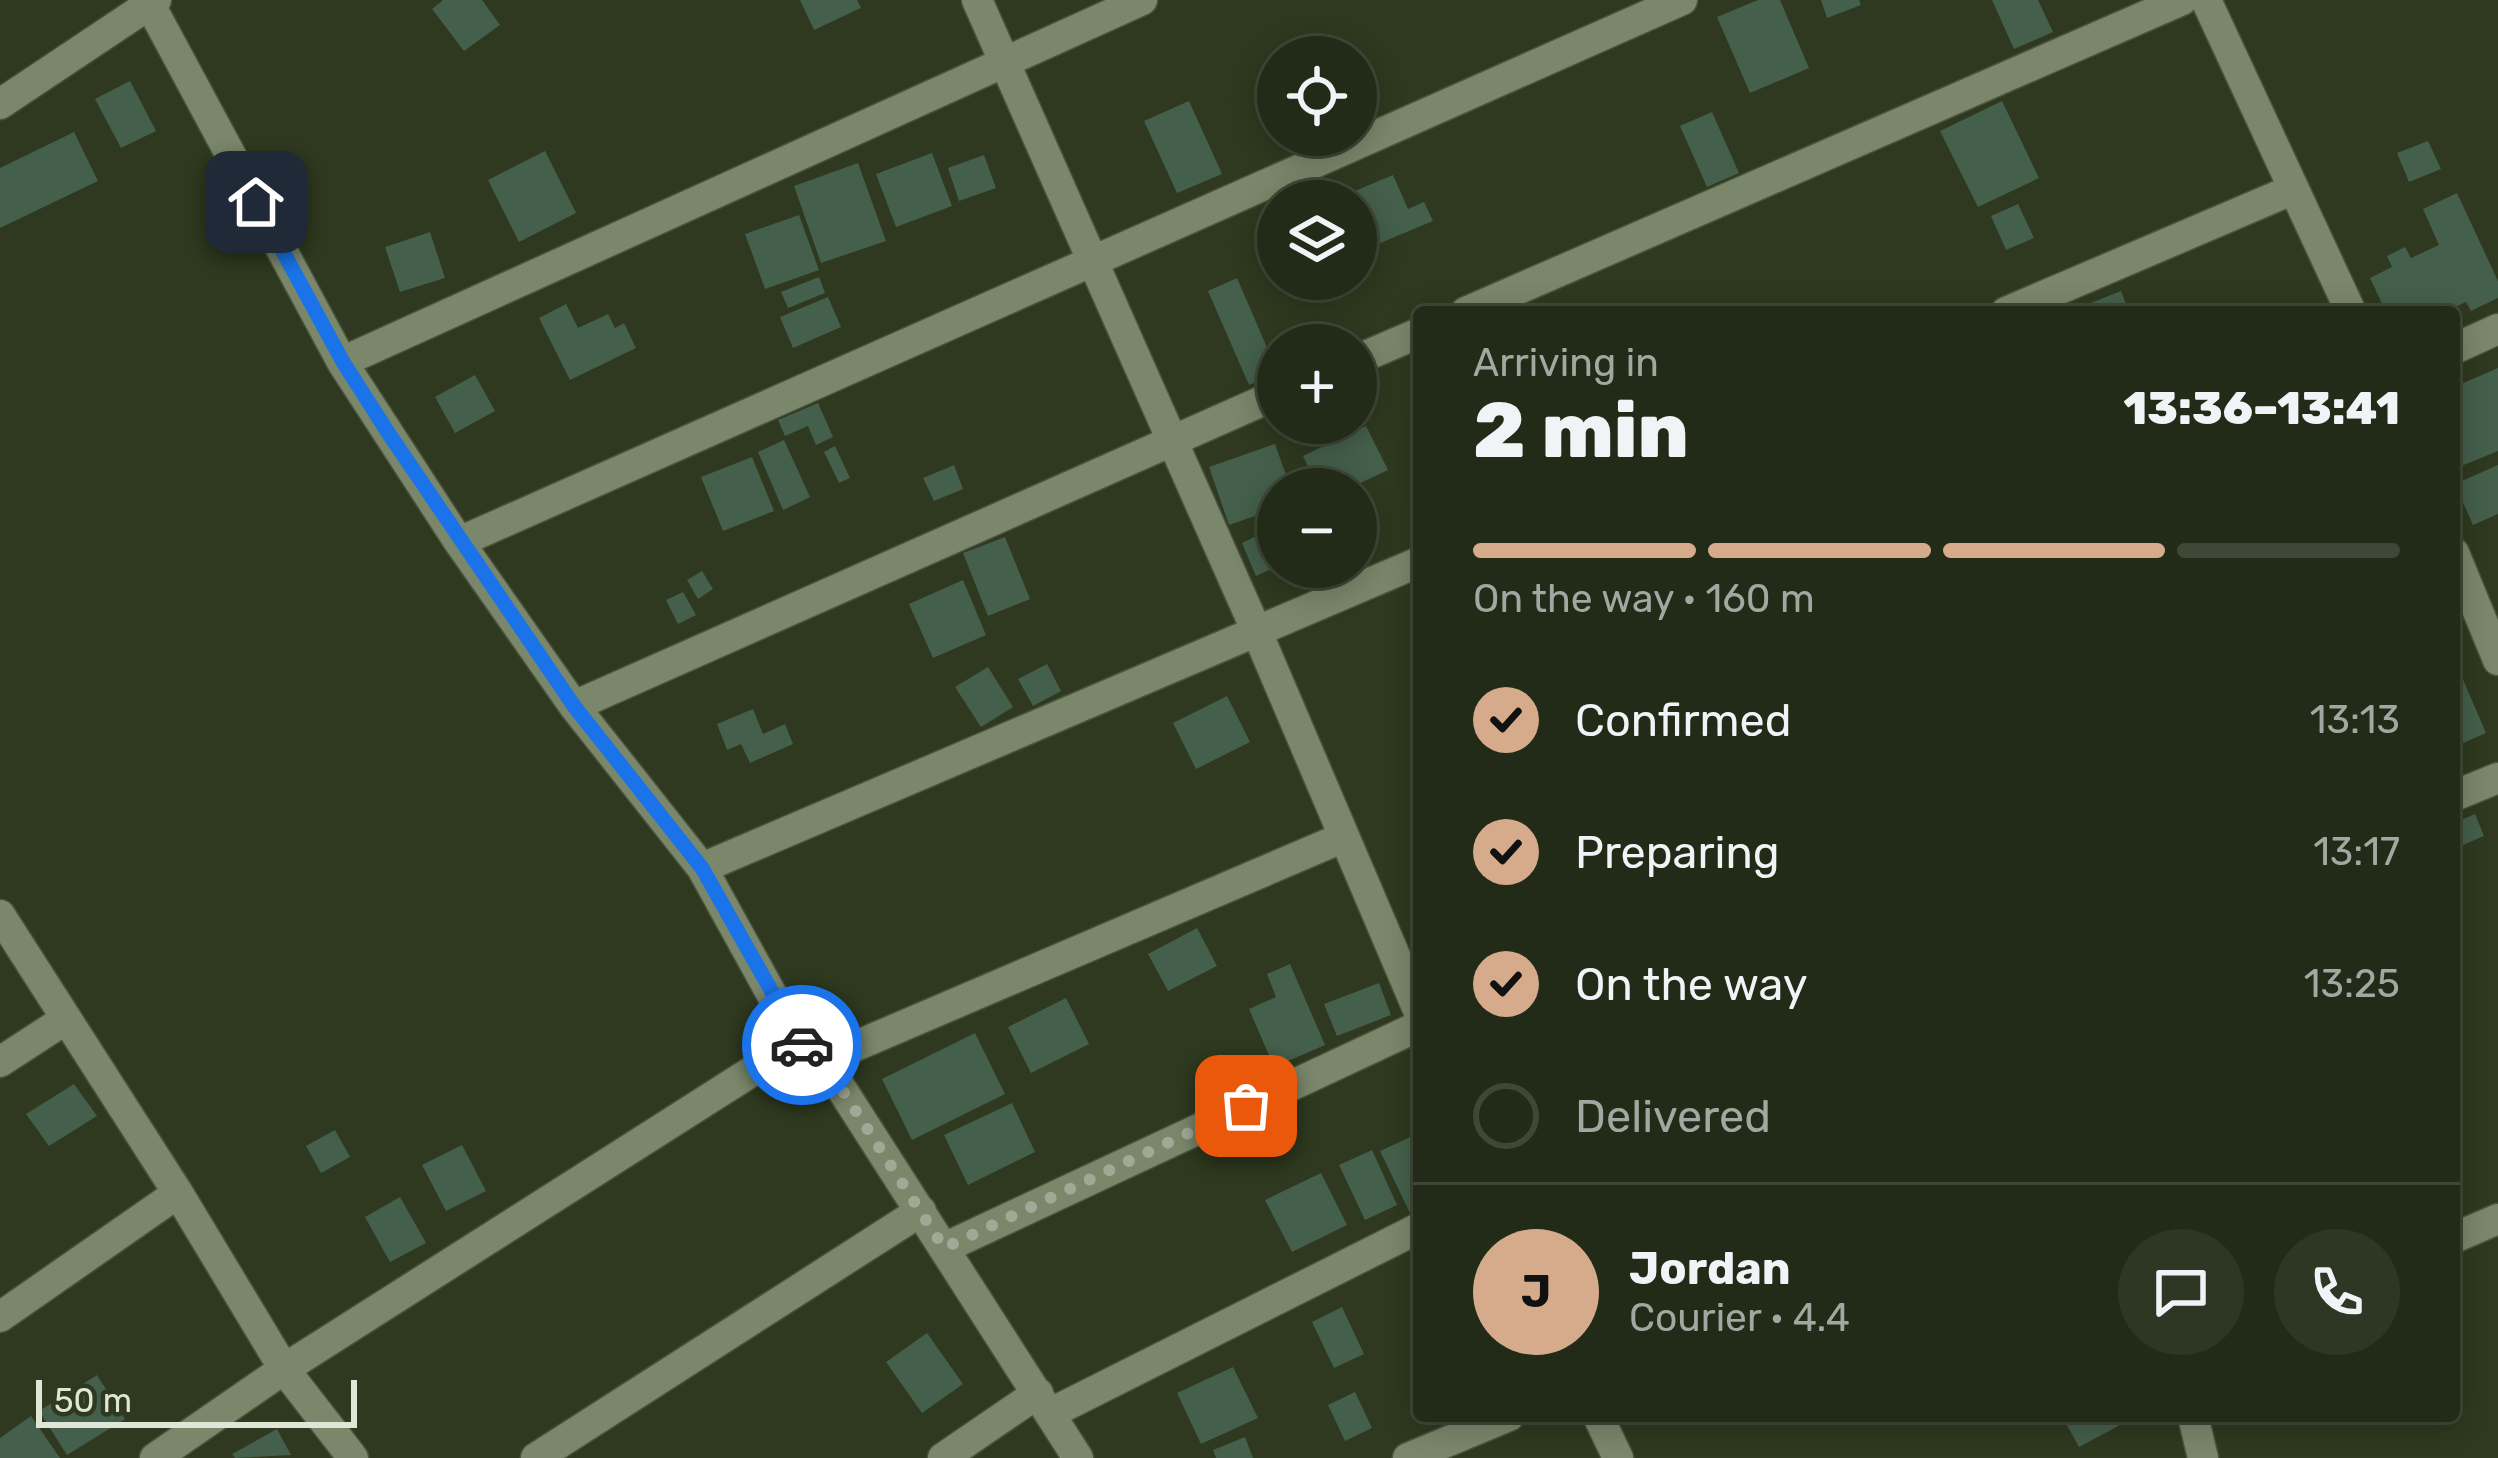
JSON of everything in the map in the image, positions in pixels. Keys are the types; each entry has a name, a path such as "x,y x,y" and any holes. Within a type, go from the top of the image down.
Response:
{"street":[{"path":"976,0 1257,632 1413,998"},
{"path":"343,362 1142,0"},
{"path":"460,542 1682,0"},
{"path":"1480,306 2182,0"},
{"path":"2206,0 2348,306"},
{"path":"0,104 153,2 343,362 574,706 702,868 810,1051 920,1211 1078,1458"},
{"path":"2020,306 2294,189"},
{"path":"2460,347 2498,329"},
{"path":"1377,351 1413,336"},
{"path":"574,706 1257,403"},
{"path":"702,868 1413,565"},
{"path":"2460,568 2498,660"},
{"path":"2460,794 2498,778"},
{"path":"155,1458 284,1370 810,1051 1344,837"},
{"path":"0,915 178,1193 284,1370 353,1458"},
{"path":"0,1062 66,1019"},
{"path":"944,1248 1413,1029"},
{"path":"0,1317 178,1193"},
{"path":"536,1458 920,1211"},
{"path":"2460,1235 2498,1219"},
{"path":"943,1458 1044,1403 1413,1231"},
{"path":"1408,1458 1495,1422"},
{"path":"1601,1422 1618,1458"},
{"path":"2194,1422 2203,1458"}],"building":[{"path":"443,0 482,0 500,25 464,51 432,9"},
{"path":"800,0 857,0 861,8 814,30"},
{"path":"1758,0 1780,0 1809,68 1750,93 1717,17"},
{"path":"1821,0 1859,0 1861,5 1827,18"},
{"path":"1992,0 2038,0 2053,32 2014,49"},
{"path":"130,81 156,131 121,148 95,99"},
{"path":"1189,101 1222,174 1177,193 1144,121"},
{"path":"2002,101 2039,178 1978,207 1940,131"},
{"path":"1712,112 1739,173 1707,187 1680,126"},
{"path":"74,132 98,181 0,228 0,168"},
{"path":"2428,141 2441,169 2409,182 2397,153"},
{"path":"545,151 576,213 519,242 488,180"},
{"path":"932,153 952,206 896,227 876,174"},
{"path":"984,155 996,188 959,201 948,168"},
{"path":"858,163 886,241 821,263 794,186"},
{"path":"1393,175 1408,209 1424,202 1433,221 1377,244 1377,182"},
{"path":"2457,193 2498,281 2498,298 2471,311 2466,302 2383,306 2370,278 2392,267 2387,256 2405,247 2411,258 2439,245 2423,209"},
{"path":"2018,204 2034,238 2006,250 1991,216"},
{"path":"799,215 819,270 765,289 745,234"},
{"path":"430,232 445,278 400,292 385,247"},
{"path":"819,277 825,293 788,308 781,292"},
{"path":"1237,278 1257,324 1257,382 1249,385 1208,291"},
{"path":"2121,291 2127,306 2083,306"},
{"path":"828,297 841,327 793,348 780,317"},
{"path":"566,304 578,328 608,314 615,328 624,323 636,348 570,380 539,318"},
{"path":"2498,368 2498,451 2460,467 2460,384"},
{"path":"475,375 495,411 455,433 435,397"},
{"path":"818,403 833,437 816,445 808,426 785,436 778,420"},
{"path":"784,440 810,497 783,510 758,452"},
{"path":"1275,444 1284,468 1257,468 1257,515 1229,525 1209,467"},
{"path":"1328,444 1375,444 1388,470 1377,475 1377,468 1309,468 1303,456"},
{"path":"835,446 850,478 839,483 824,452"},
{"path":"752,457 774,511 723,531 701,477"},
{"path":"954,465 963,489 934,501 923,478"},
{"path":"2498,465 2498,514 2473,525 2460,495 2460,482"},
{"path":"1257,536 1256,576 1242,543"},
{"path":"1005,537 1030,599 988,616 963,553"},
{"path":"702,571 713,589 698,599 687,580"},
{"path":"963,580 986,635 933,658 909,604"},
{"path":"683,592 696,615 678,624 666,600"},
{"path":"1047,664 1061,691 1033,706 1018,679"},
{"path":"988,667 1013,707 981,727 955,687"},
{"path":"2460,673 2486,733 2460,744"},
{"path":"1227,696 1250,742 1196,769 1173,723"},
{"path":"753,709 763,734 785,724 793,744 750,763 741,744 727,750 717,724"},
{"path":"2475,814 2484,836 2460,846 2460,820"},
{"path":"1197,928 1217,966 1168,991 1148,954"},
{"path":"1290,964 1325,1045 1274,1067 1249,1009 1276,997 1267,974"},
{"path":"1379,983 1391,1015 1337,1036 1324,1004"},
{"path":"1066,998 1089,1044 1031,1073 1008,1027"},
{"path":"975,1033 1005,1094 912,1140 882,1079"},
{"path":"74,1084 97,1116 49,1146 26,1114"},
{"path":"1012,1103 1035,1152 968,1185 944,1135"},
{"path":"335,1130 350,1157 321,1173 306,1146"},
{"path":"1413,1136 1413,1214 1411,1215 1380,1151"},
{"path":"462,1145 486,1191 446,1211 422,1165"},
{"path":"1372,1150 1397,1205 1365,1220 1339,1165"},
{"path":"1321,1173 1347,1225 1292,1252 1265,1200"},
{"path":"400,1197 426,1243 390,1262 365,1217"},
{"path":"1342,1307 1364,1354 1334,1368 1312,1322"},
{"path":"927,1333 963,1384 922,1413 886,1362"},
{"path":"1233,1367 1258,1418 1201,1444 1177,1393"},
{"path":"97,1375 125,1419 67,1455 39,1411"},
{"path":"1355,1392 1372,1428 1345,1441 1328,1405"},
{"path":"31,1416 60,1458 0,1458 0,1438"},
{"path":"2065,1422 2126,1422 2079,1447"},
{"path":"277,1429 291,1455 235,1458 232,1454"},
{"path":"1245,1437 1253,1458 1216,1458 1213,1450"}],"way so far":[{"path":"802,1045 823,1060 944,1248 1246,1106"}],"route":[{"path":"256,202 343,362 389,434 574,706 702,868 802,1045"}]}
